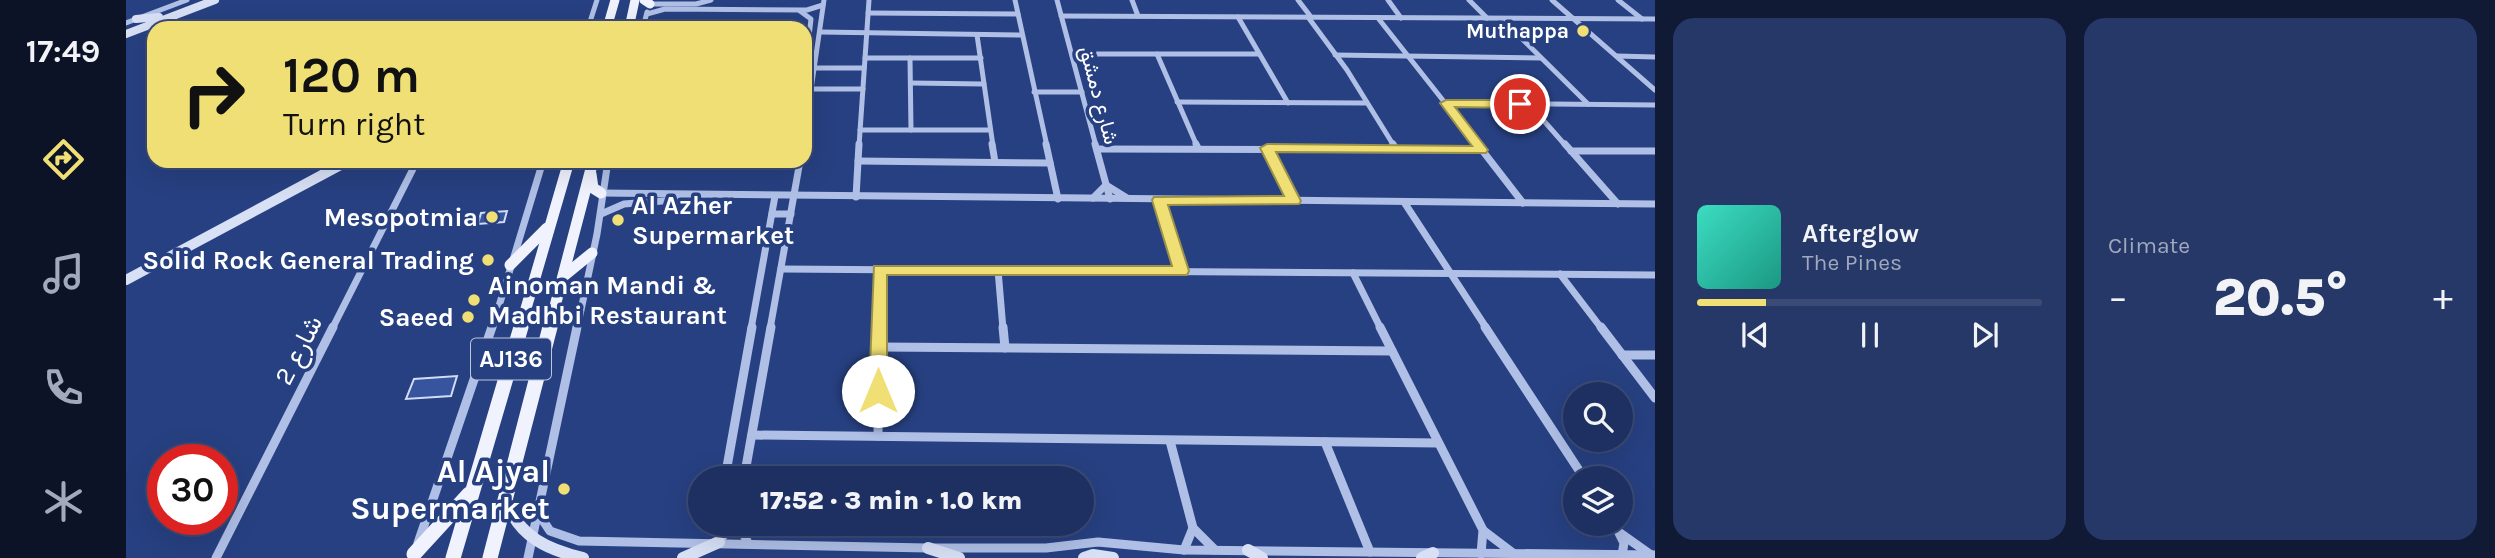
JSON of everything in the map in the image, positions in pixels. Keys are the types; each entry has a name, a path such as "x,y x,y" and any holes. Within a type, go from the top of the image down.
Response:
{"main road":[{"path":"609,21 615,0"},
{"path":"630,21 635,0"},
{"name":"AJ136","path":"453,558 567,168"},
{"name":"AJ136","path":"490,558 591,168"},
{"path":"592,168 593,188 601,193"},
{"path":"510,265 549,225"},
{"path":"563,279 592,253"},
{"path":"414,556 460,506 475,485"}],"street":[{"path":"126,23 187,0"},
{"path":"150,21 203,0"},
{"path":"157,21 215,0"},
{"path":"590,21 597,0"},
{"path":"648,5 696,4 713,0 715,6 724,10"},
{"path":"856,197 869,0"},
{"path":"1015,0 1058,199"},
{"name":"شارع دمشق","path":"1057,0 1110,199"},
{"path":"1132,0 1138,16"},
{"path":"1298,0 1396,149"},
{"path":"1388,0 1401,18"},
{"path":"1469,0 1487,19"},
{"path":"1552,0 1655,90"},
{"path":"1618,0 1643,19"},
{"path":"648,5 665,9 796,10 823,2 812,89 863,89"},
{"path":"796,10 811,16 810,21"},
{"path":"868,13 1018,14"},
{"path":"1061,16 1655,19"},
{"path":"136,19 159,17"},
{"path":"1238,17 1288,103"},
{"path":"1378,18 1523,203"},
{"path":"1501,19 1588,105"},
{"path":"126,32 147,22"},
{"path":"126,32 147,24"},
{"path":"820,32 1022,36"},
{"path":"978,35 995,162"},
{"path":"812,52 815,57"},
{"path":"1072,54 1259,54"},
{"path":"1157,54 1198,148"},
{"path":"1335,55 1541,58"},
{"path":"1616,56 1655,57"},
{"path":"865,58 981,58"},
{"path":"910,58 911,130"},
{"path":"814,68 864,68"},
{"path":"911,83 984,84"},
{"path":"1034,92 1082,92"},
{"path":"1177,102 1366,103"},
{"path":"1446,103 1655,105"},
{"path":"1529,104 1618,204"},
{"path":"860,130 990,130"},
{"path":"1267,148 1294,201"},
{"path":"1097,149 1482,150"},
{"path":"1571,151 1655,151"},
{"path":"858,161 1050,163"},
{"path":"126,280 333,168"},
{"name":"شارع 2","path":"216,558 413,168"},
{"path":"414,556 482,360 541,168"},
{"path":"528,558 600,215 606,168"},
{"path":"746,466 799,168"},
{"path":"1091,199 1107,185 1131,199"},
{"path":"601,193 1655,204"},
{"path":"600,215 620,204 678,203 708,195"},
{"path":"727,466 775,196"},
{"path":"1159,200 1181,271"},
{"path":"1404,202 1576,466"},
{"path":"772,214 791,214"},
{"path":"780,269 1655,275"},
{"path":"878,436 879,270"},
{"path":"998,270 1005,348"},
{"path":"1353,273 1483,530 1485,541 1481,554"},
{"path":"1560,274 1655,397"},
{"path":"879,347 1392,351"},
{"path":"1622,355 1655,355"},
{"path":"752,435 1438,443"},
{"path":"1170,441 1194,528 1215,550"},
{"path":"1325,442 1370,552"},
{"path":"506,493 513,520 532,538 566,554 583,558"},
{"path":"538,513 551,531 571,540 928,548 1046,548 1089,542 1184,550 1370,552 1428,556 1654,555"},
{"path":"1184,550 1194,528"},
{"path":"1483,530 1514,554"},
{"path":"683,558 719,542 724,536"},
{"path":"743,536 748,543"},
{"path":"1622,536 1625,543 1622,555"},
{"path":"1625,536 1654,555"},
{"path":"928,548 959,558"},
{"path":"1248,550 1262,558"},
{"path":"548,558 566,554"},
{"path":"1084,558 1093,555 1113,558"}],"building":[{"name":"Mesopotmia","path":"507,211 504,222 478,224 481,213"},
{"path":"457,376 451,396 406,399 414,379"}],"place":[{"name":"Muthappa","path":"1583,31"},
{"name":"Mesopotmia","path":"492,217"},
{"name":"Al Azher Supermarket","path":"618,220"},
{"name":"Solid Rock General Trading","path":"488,260"},
{"name":"Ainoman Mandi & Madhbi Restaurant","path":"474,300"},
{"name":"Saeed","path":"468,317"},
{"name":"Al Ajyal Supermarket","path":"564,489"}],"route":[{"path":"878,391 879,270 1181,271 1159,200 1294,201 1267,148 1482,150 1446,103 1520,104"}]}
